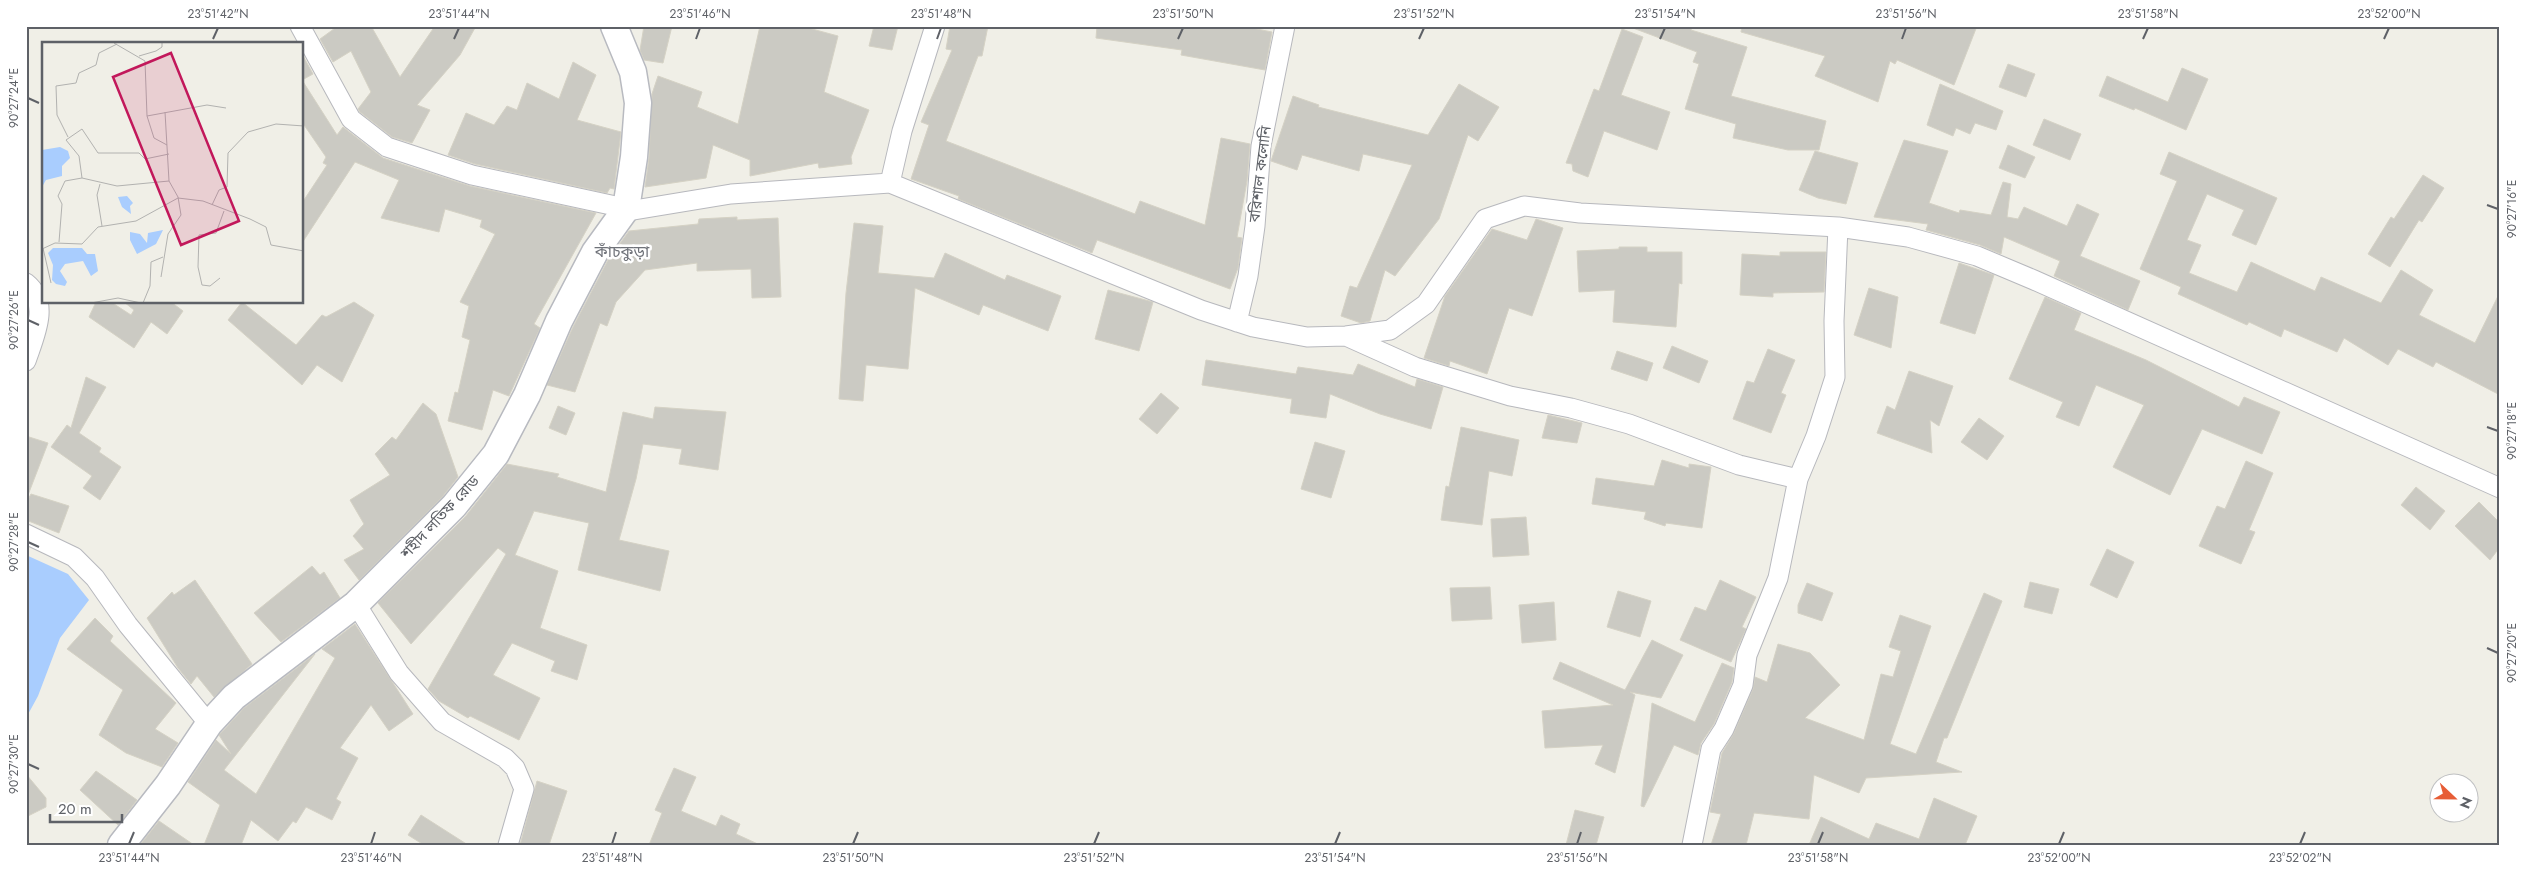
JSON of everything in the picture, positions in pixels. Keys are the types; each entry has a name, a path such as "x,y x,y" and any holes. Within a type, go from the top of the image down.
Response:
{"street":[{"path":"300,26 351,119 387,147 472,175 634,210 731,194 890,182 1201,310 1237,322 1307,337 1346,336 1390,330 1426,304 1485,219 1524,206 1580,213 1838,227 1908,238 1985,260 2034,280 2500,488"},
{"name":"শহীদ লতিফ রোড","path":"121,845 168,785 209,724 234,697 356,604 454,506 496,454 527,395 559,321 595,252 626,209 634,156 638,103 633,72 614,26"},
{"path":"890,182 902,131 935,26"},
{"name":"বরিশাল কলোনি","path":"1237,322 1248,276 1255,226 1262,146 1285,26"},
{"path":"1692,845 1711,749 1724,729 1743,685 1747,655 1778,578 1798,479 1816,436 1835,377 1834,321 1838,227"},
{"path":"26,283 39,305 40,321 26,361"},
{"path":"1346,336 1415,367 1510,396 1571,408 1629,424 1739,465 1798,479"},
{"path":"26,534 74,557 95,578 128,625 209,724"},
{"path":"356,604 399,673 442,722 505,758 515,768 524,789 508,845"}],"water":[{"path":"26,555 68,574 89,600 60,638 38,696 26,718"}],"building":[{"path":"338,26 371,26 400,77 435,26 476,26 460,55 417,105 430,110 412,143 392,137 358,109 371,92 351,51 333,62 320,39"},
{"path":"644,26 672,26 663,63 644,60 640,50"},
{"path":"760,26 801,26 838,36 824,92 869,110 851,157 852,164 819,168 818,163 750,176 750,160 713,145 706,178 645,187 649,158 652,94 658,76 702,92 697,107 738,124"},
{"path":"874,26 898,26 892,50 869,46"},
{"path":"950,26 988,26 982,56 978,56 946,141 1135,214 1140,201 1205,225 1221,138 1250,144 1247,181 1237,237 1242,238 1238,268 1230,289 1097,240 1092,253 958,199 959,196 911,179 929,125 921,122 952,50 946,49"},
{"path":"1097,26 1242,26 1272,32 1265,70 1181,55 1182,50 1096,38"},
{"path":"1634,26 1692,26 1691,30 1747,47 1731,96 1826,121 1819,150 1788,150 1733,138 1736,124 1685,109 1699,64 1693,62 1697,52 1633,28"},
{"path":"1742,26 1977,26 1954,85 1897,60 1895,64 1890,61 1878,102 1815,76 1825,56 1741,32"},
{"path":"1622,29 1643,37 1621,95 1670,112 1657,150 1604,131 1588,177 1573,171 1572,164 1566,163 1594,89 1599,91"},
{"path":"304,58 313,74 304,79"},
{"path":"573,62 596,75 577,120 621,132 614,189 610,188 607,193 475,164 448,155 466,113 494,125 507,106 517,110 527,83 559,99"},
{"path":"2008,64 2035,74 2026,97 1999,87"},
{"path":"2182,68 2208,79 2186,130 2135,108 2134,110 2099,96 2107,76 2168,102"},
{"path":"304,83 337,135 343,127 383,158 470,186 596,213 534,324 540,328 509,396 493,390 482,430 448,421 455,392 458,393 470,340 462,337 469,306 460,302 495,234 480,227 482,220 445,209 439,232 381,218 399,180 355,162 304,240 304,200 327,165 323,163 326,157 304,125"},
{"path":"1459,84 1499,107 1478,141 1468,135 1439,219 1395,276 1385,270 1370,321 1361,323 1341,316 1350,286 1357,288 1412,165 1363,154 1359,171 1302,155 1297,170 1271,161 1293,96 1319,105 1318,107 1428,135"},
{"path":"1940,84 2003,111 1996,130 1975,123 1970,134 1956,128 1953,136 1927,125"},
{"path":"2044,119 2081,134 2070,160 2033,145"},
{"path":"1904,140 1948,151 1929,203 1959,213 1960,210 1991,215 2003,182 2011,184 2007,217 2018,219 2024,207 2067,226 2077,204 2099,214 2080,256 2140,281 2128,310 2054,276 2060,261 2004,237 2001,254 1980,245 1926,230 1928,224 1874,217"},
{"path":"2008,145 2035,157 2025,178 1999,168"},
{"path":"1815,151 1858,163 1846,204 1818,198 1799,190"},
{"path":"2169,152 2277,198 2256,245 2232,235 2244,210 2207,194 2187,240 2201,245 2189,273 2237,292 2251,262 2315,291 2321,277 2381,303 2401,270 2433,290 2419,315 2475,343 2500,292 2500,395 2436,362 2433,367 2398,349 2388,365 2344,338 2337,352 2284,329 2281,337 2249,322 2247,325 2178,294 2181,287 2140,269 2177,181 2160,174"},
{"path":"2423,175 2444,188 2422,222 2419,220 2390,267 2368,254 2391,217 2394,219"},
{"path":"737,217 737,220 778,218 781,297 752,298 751,269 697,271 697,263 645,270 616,302 607,326 600,323 575,392 547,385 573,327 608,260 629,231 698,224 699,219"},
{"path":"1536,219 1563,228 1532,316 1509,308 1487,374 1450,361 1449,366 1424,358 1445,296 1492,229 1527,240"},
{"path":"854,223 883,226 878,273 934,278 945,253 1005,280 1007,275 1061,296 1048,331 983,305 979,315 915,288 908,369 866,365 863,401 839,399 846,293"},
{"path":"1619,247 1647,247 1647,252 1682,252 1682,284 1679,283 1676,327 1613,322 1615,290 1579,292 1577,251 1619,249"},
{"path":"1780,252 1826,252 1824,292 1773,293 1773,297 1740,295 1742,254 1780,256"},
{"path":"1959,263 1994,275 1975,334 1940,323"},
{"path":"1869,288 1898,297 1891,348 1854,335"},
{"path":"1108,290 1153,302 1139,351 1095,339"},
{"path":"2045,297 2081,313 2074,330 2146,360 2239,407 2244,397 2280,412 2262,454 2202,429 2170,495 2113,467 2144,405 2096,385 2079,426 2056,417 2063,402 2009,379"},
{"path":"354,302 374,315 342,382 317,365 302,385 228,320 240,304 245,304 296,345 322,315 326,317"},
{"path":"95,304 114,304 131,315 134,310 126,304 174,304 183,311 167,334 151,322 134,348 89,317"},
{"path":"1672,346 1708,361 1699,383 1663,368"},
{"path":"1768,349 1795,360 1781,393 1786,395 1771,433 1733,419 1747,381 1754,383"},
{"path":"1617,351 1653,363 1647,381 1611,369"},
{"path":"1206,360 1296,374 1298,367 1353,375 1358,364 1415,387 1417,379 1443,387 1431,429 1380,414 1330,394 1326,418 1290,413 1292,399 1202,385"},
{"path":"1909,371 1953,386 1939,426 1930,420 1932,453 1877,433 1887,406 1895,410"},
{"path":"86,377 106,387 79,433 101,448 99,452 121,467 100,500 83,488 92,476 51,447 67,425 71,428"},
{"path":"1161,393 1179,408 1157,434 1139,419"},
{"path":"423,403 436,414 458,477 443,496 359,580 344,560 364,549 353,536 364,524 350,500 390,475 375,454 392,437 396,440"},
{"path":"558,406 575,413 566,435 549,428"},
{"path":"655,407 726,412 718,470 679,464 682,449 643,444 636,479 619,540 669,551 660,591 578,570 589,523 534,511 515,555 558,571 540,628 587,645 577,680 551,671 555,661 512,643 493,675 540,698 519,740 470,716 468,718 439,701 428,689 506,554 498,548 411,644 378,603 465,517 507,464 559,474 557,477 606,492 623,412 653,419"},
{"path":"1548,415 1582,423 1577,443 1542,438"},
{"path":"1979,418 2004,436 1987,460 1961,442"},
{"path":"1461,427 1519,440 1512,476 1489,471 1482,525 1441,520 1446,486 1449,487"},
{"path":"26,436 48,443 28,495 26,495"},
{"path":"1315,442 1345,451 1331,498 1301,489"},
{"path":"1662,460 1689,468 1689,464 1711,467 1702,528 1666,523 1665,526 1644,519 1646,512 1592,504 1596,478 1654,486"},
{"path":"2246,461 2273,473 2249,530 2255,532 2241,564 2199,546 2217,506 2225,509"},
{"path":"2416,487 2445,511 2430,530 2401,505"},
{"path":"31,494 69,506 59,533 26,520 26,503"},
{"path":"2479,502 2500,523 2500,547 2490,560 2455,526"},
{"path":"1526,517 1529,555 1493,557 1491,519"},
{"path":"2107,549 2134,562 2117,598 2090,585"},
{"path":"312,566 320,575 324,572 340,598 281,642 254,613"},
{"path":"195,580 252,664 214,697 197,676 191,684 178,668 147,618 172,592 174,595"},
{"path":"1720,580 1756,597 1742,627 1746,629 1731,662 1680,640 1695,607 1706,611"},
{"path":"2030,582 2059,589 2052,614 2024,607"},
{"path":"1807,583 1833,593 1822,621 1798,613 1798,605"},
{"path":"1490,587 1492,619 1452,621 1450,588"},
{"path":"1618,591 1651,601 1640,637 1607,627"},
{"path":"1984,593 2002,601 1947,738 1944,738 1936,762 1962,772 1866,778 1859,793 1814,775 1809,819 1754,813 1746,845 1711,845 1721,814 1710,812 1722,753 1734,733 1753,689 1755,677 1767,682 1778,644 1810,653 1840,685 1805,718 1864,740 1881,674 1893,677 1901,651 1889,647 1900,615 1931,626 1890,744 1916,754"},
{"path":"1554,602 1556,640 1522,643 1519,605"},
{"path":"95,618 113,636 110,641 176,703 155,729 178,743 162,767 126,753 99,735 123,690 67,649"},
{"path":"355,624 413,714 389,731 371,705 340,748 358,758 336,799 341,802 332,820 306,807 296,823 293,821 278,841 251,820 241,845 204,845 220,805 188,782 216,740 231,754 219,735 244,708 315,654 224,770 256,794 335,658 322,649"},
{"path":"1652,640 1683,655 1661,698 1630,692 1635,695 1615,773 1595,764 1603,745 1545,748 1542,711 1613,705 1553,679 1560,662 1625,690"},
{"path":"1722,663 1734,668 1732,682 1714,724 1701,743 1698,755 1674,745 1644,807 1641,806 1652,703 1695,722"},
{"path":"674,768 696,777 681,811 716,826 721,815 740,824 736,834 760,845 649,845 662,813 655,810"},
{"path":"96,771 137,800 118,825 80,790"},
{"path":"26,774 46,798 46,807 26,817"},
{"path":"537,781 567,791 549,845 520,845"},
{"path":"1934,798 1977,816 1965,845 1809,845 1821,817 1869,839 1876,823 1919,839"},
{"path":"1575,810 1604,817 1596,845 1566,845"},
{"path":"421,815 468,845 424,845 408,835"},
{"path":"159,821 194,845 140,845"}],"district":[{"name":"কাঁচকুড়া","path":"622,251"}]}
